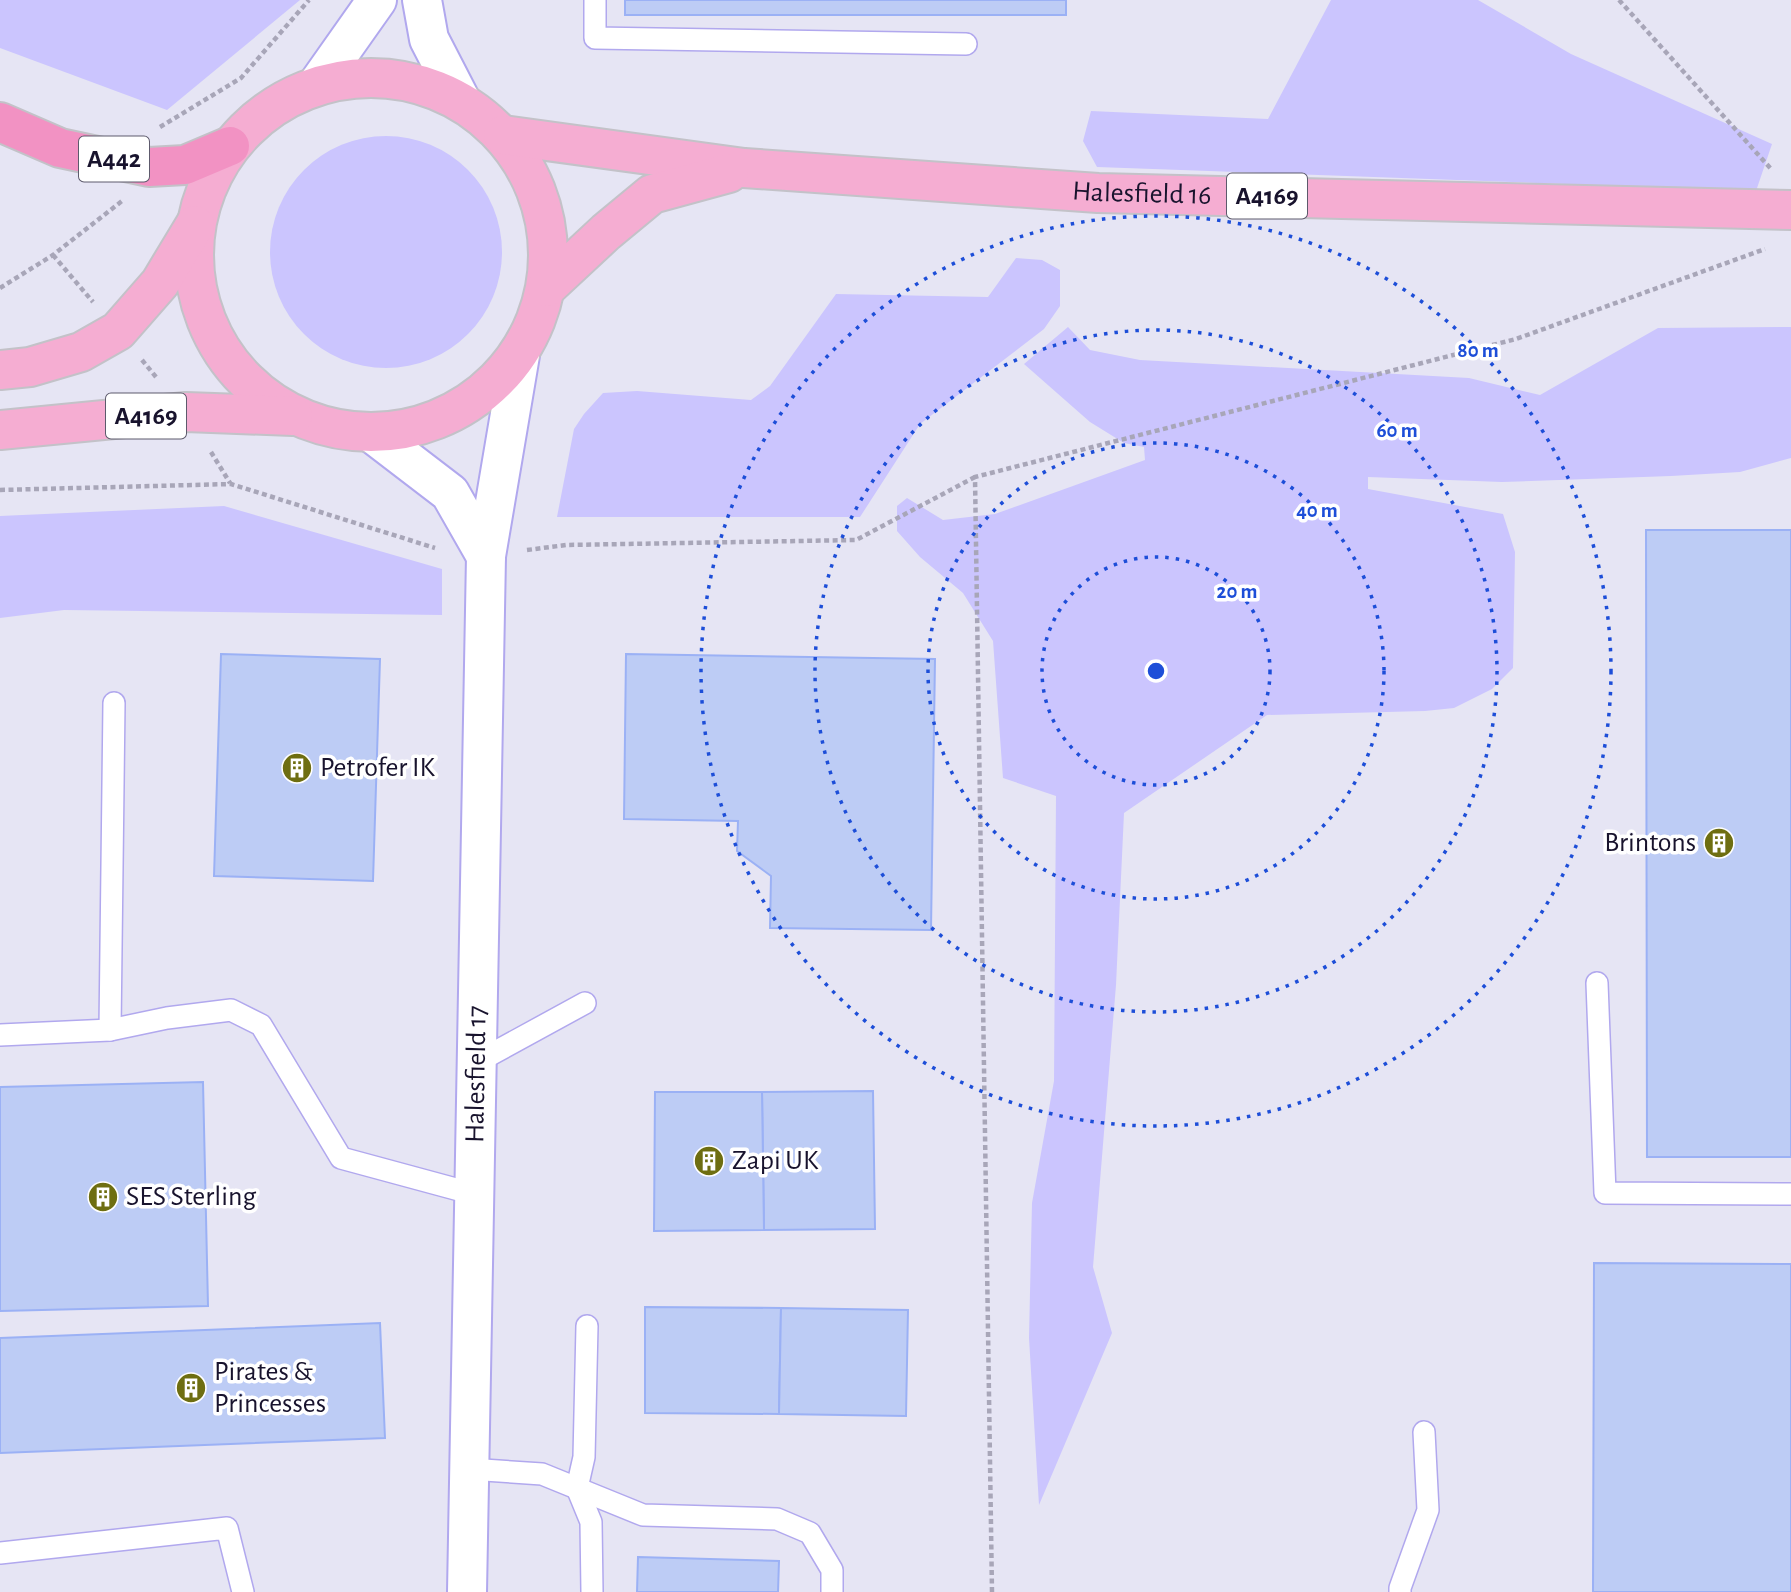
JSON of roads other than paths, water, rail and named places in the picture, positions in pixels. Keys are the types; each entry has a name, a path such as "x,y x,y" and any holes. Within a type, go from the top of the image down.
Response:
{"highway":[{"name":"A442","path":"0,122 60,148 149,167 185,165 230,146"}],"main road":[{"path":"0,370 30,367 81,352 118,331 160,283 195,225 207,184 230,146 269,109 317,85 366,77 415,82 461,101 503,135 533,180 548,232 547,287 537,322 520,355 480,397 430,424 373,434 332,429 293,416 246,383 212,337 194,283 195,225"},
{"name":"Halesfield 16","path":"503,135 744,169 1098,192 1784,193"},
{"name":"Halesfield 16","path":"547,287 652,194 744,169"},
{"name":"A4169","path":"0,430 186,412 293,416"}],"street":[{"path":"317,85 377,0"},
{"path":"422,0 429,39 461,101"},
{"name":"Halesfield 17","path":"467,1592 486,556 520,355"},
{"path":"373,434 450,493 486,556"}],"lane":[{"path":"595,0 595,38 966,44"},
{"path":"110,1030 114,703"},
{"path":"1597,983 1605,1193 1791,1194"},
{"path":"477,1062 585,1003"},
{"path":"0,1035 110,1030 167,1018 231,1010 261,1025 341,1158 474,1194"},
{"path":"587,1326 584,1457 577,1488 591,1522 592,1592"},
{"path":"1400,1592 1428,1510 1424,1432"},
{"path":"469,1469 542,1474 643,1515 777,1519 810,1533 832,1570 832,1592"},
{"path":"0,1553 227,1528 243,1592"}],"place":[{"name":"Petrofer IK","path":"297,768"},
{"name":"Brintons","path":"1719,843"},
{"name":"Zapi UK","path":"709,1161"},
{"name":"SES Sterling","path":"103,1197"},
{"name":"Pirates & Princesses","path":"191,1388"}]}
